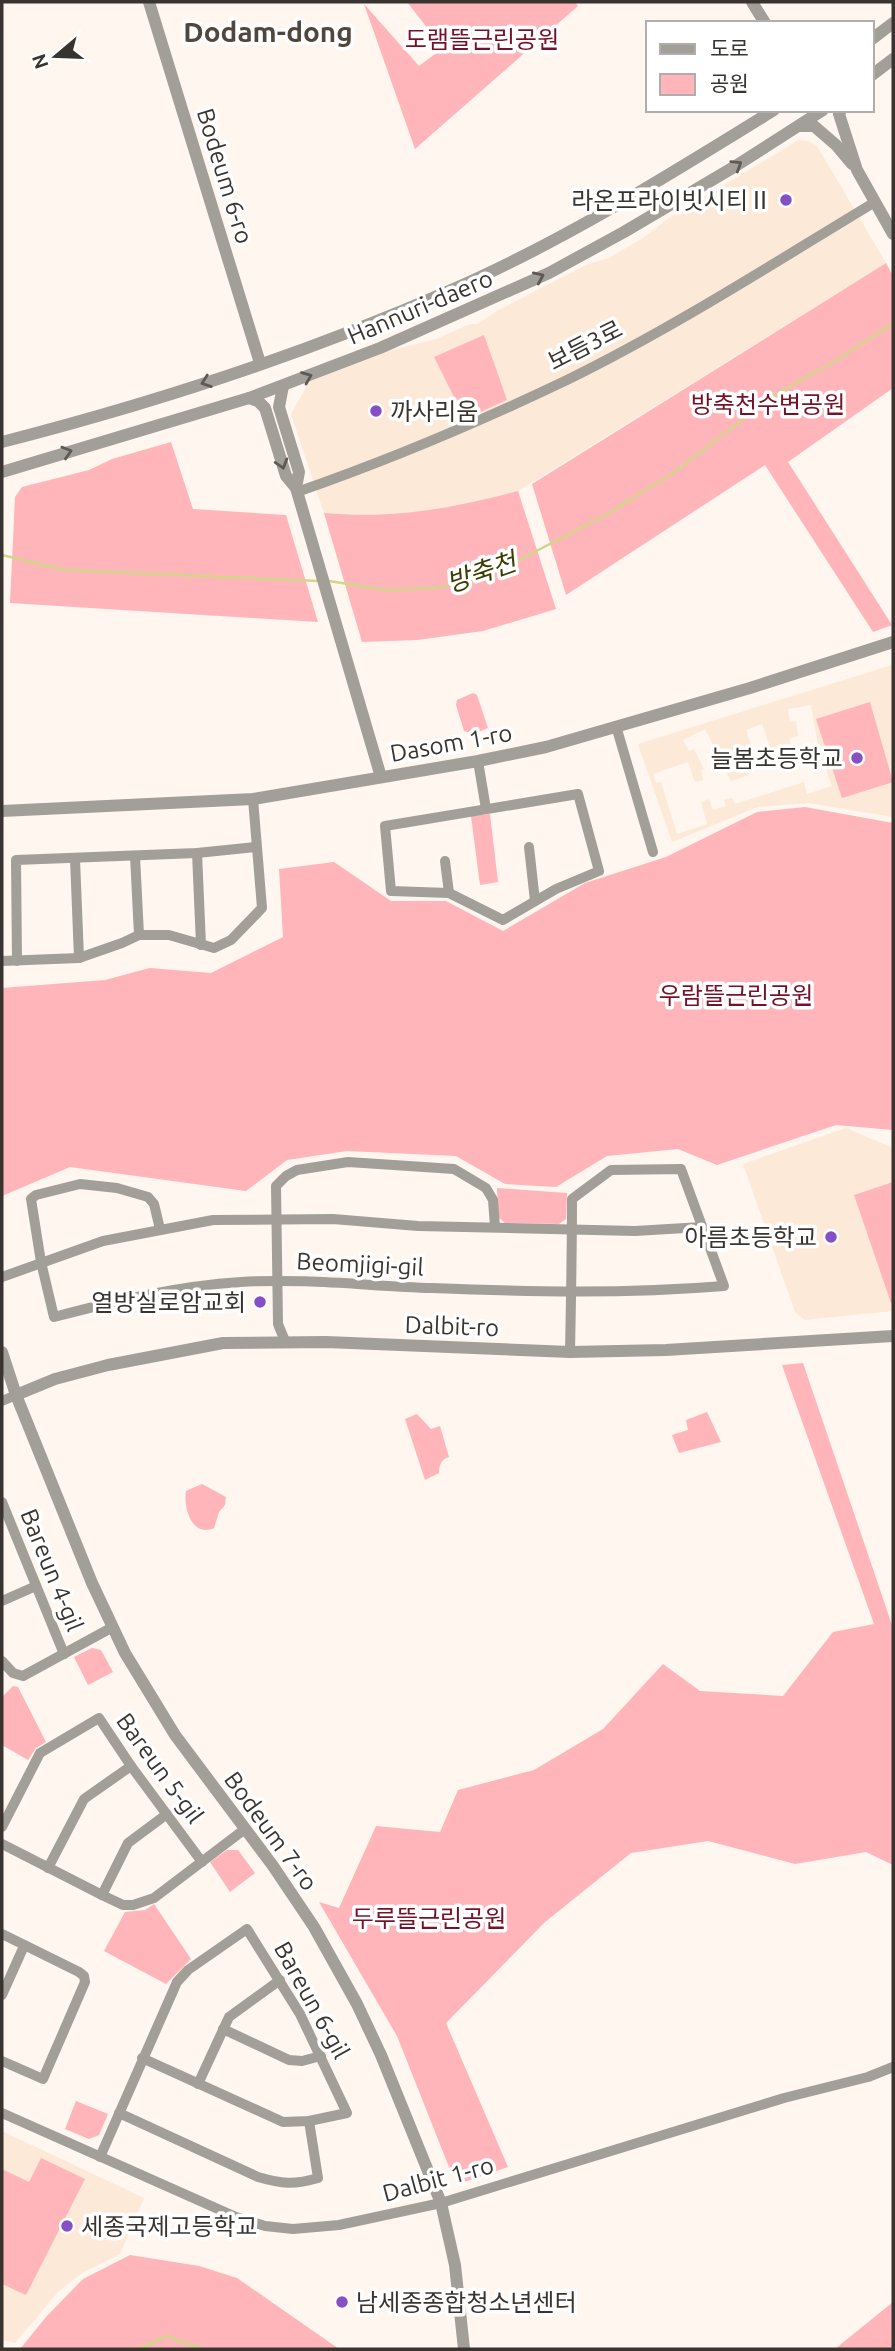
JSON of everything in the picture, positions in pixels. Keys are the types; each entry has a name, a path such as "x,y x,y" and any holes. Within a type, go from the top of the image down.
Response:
{"street":[{"name":"Bodeum 6-ro","path":"149,2 260,363"},
{"path":"751,2 764,21"},
{"path":"874,37 893,23"},
{"path":"874,73 893,58"},
{"name":"Hannuri-daero","path":"2,442 162,397 370,323 451,290 535,249 771,112"},
{"name":"Hannuri-daero","path":"2,472 248,398 380,348 549,273 624,232 820,112"},
{"path":"840,112 857,170"},
{"path":"799,126 814,126 836,145 857,170 893,234"},
{"name":"보듬3로","path":"297,490 444,436 568,379 677,320 875,202"},
{"path":"283,386 279,407 299,472 297,490 303,514 381,777"},
{"path":"248,398 258,401 265,408 286,476 297,490"},
{"name":"Dasom 1-ro","path":"2,811 253,799 478,761 546,747 750,688 893,642"},
{"path":"616,726 653,852"},
{"path":"478,761 486,809"},
{"path":"578,794 599,871 535,901 503,920 449,893 391,891 385,826 486,809 578,794"},
{"path":"2,961 79,958 139,935 169,935 214,948 231,940 262,908 253,799"},
{"path":"17,961 16,860 197,853 256,847"},
{"path":"528,847 535,901"},
{"path":"197,853 201,944"},
{"path":"135,856 139,935"},
{"path":"75,859 79,958"},
{"path":"445,861 449,893"},
{"path":"285,1341 278,1324 276,1186 297,1170 348,1162 454,1169 486,1188 493,1200 495,1227"},
{"path":"570,1352 572,1199 611,1170 681,1169 702,1227"},
{"name":"Beomjigi-gil","path":"2,1277 41,1262 103,1241 213,1220 277,1218 333,1219 418,1226 635,1231 702,1227 724,1286 665,1291 571,1291 430,1288 343,1282 239,1282 170,1290 54,1317 41,1262 31,1199 62,1187 90,1184 117,1188 148,1197 154,1204 160,1229"},
{"name":"Dalbit-ro","path":"16,1395 55,1379 108,1364 223,1343 285,1341 570,1352 666,1350 893,1336"},
{"name":"Bodeum 7-ro","path":"2,1352 16,1395 111,1628 161,1714 314,1927 357,2004 407,2116 441,2203 455,2265 464,2349"},
{"path":"2,1401 16,1395"},
{"name":"Bareun 4-gil","path":"2,1502 6,1524 36,1586 64,1654"},
{"path":"2,1601 36,1586"},
{"name":"Bareun 4-gil","path":"2,1661 13,1673 23,1676 111,1628"},
{"name":"Bareun 5-gil","path":"2,1827 40,1753 99,1718 202,1862"},
{"path":"48,1868 83,1798 131,1766"},
{"path":"102,1895 132,1839 167,1814"},
{"name":"Bareun 5-gil","path":"2,1844 123,1905 144,1903 246,1829"},
{"name":"Bareun 6-gil","path":"100,2157 177,1982 188,1970 247,1929 280,1980 321,2056 347,2113 309,2121"},
{"path":"2,1934 79,1972 85,1982 43,2079 2,2061"},
{"path":"2,1995 24,1946"},
{"path":"198,2084 229,2017 280,1980"},
{"path":"223,2029 289,2060 302,2061 321,2056"},
{"path":"119,2113 258,2177 296,2184 318,2178 309,2121 284,2122 142,2059"},
{"name":"Dalbit 1-ro","path":"2,2113 236,2217 265,2227 293,2229 339,2225 441,2203 784,2098 868,2077 893,2067"}],"shaded area":[{"path":"799,140 817,146 886,263 518,491 451,508 394,515 324,513 291,414 309,382 388,351 436,339 470,324 477,324 586,265 609,258 643,238 669,218"},
{"name":"늘봄초등학교","path":"892,665 893,817 808,803 758,807 672,842 638,744","holes":["811,705 819,751 832,786 807,794 804,782 735,804 732,798 724,800 726,806 713,810 709,799 701,802 707,824 677,834 661,782 656,783 653,774 688,762 695,782 703,780 701,770 704,769 694,749 689,751 683,740 705,729 731,781 749,775 744,761 755,757 746,730 762,724 777,767 796,761 789,739 798,736 796,721 790,722 788,709"]},
{"name":"아름초등학교","path":"846,1128 893,1148 893,1311 805,1320 795,1312 743,1164"},
{"name":"세종국제고등학교","path":"2,2131 144,2198 120,2254 82,2273 58,2292 15,2343 2,2340"}],"green space":[{"name":"도램뜰근린공원","path":"407,2 575,2 578,6 415,149 364,4 419,66 443,48"},
{"name":"방축천수변공원","path":"886,263 893,276 893,388 788,462 892,625 873,632 765,465 566,595 532,484"},
{"path":"484,335 507,400 465,419 434,357"},
{"path":"171,442 193,509 286,515 318,622 10,603 15,497 22,487 89,470 112,459"},
{"path":"518,491 556,609 483,631 417,640 362,642 324,513 375,515 422,511"},
{"path":"473,693 477,695 488,728 470,732 464,731 456,705 457,700"},
{"path":"870,702 893,782 842,798 816,719"},
{"name":"우람뜰근린공원","path":"805,807 893,823 893,1130 836,1125 717,1165 678,1149 607,1156 556,1187 505,1184 456,1156 347,1151 287,1160 246,1191 70,1167 2,1196 2,988 105,980 150,968 211,973 283,937 279,869 334,862 391,901 446,901 503,931 585,883 666,857 757,812"},
{"path":"490,814 498,882 480,885 471,816"},
{"path":"893,1182 893,1302 891,1303 854,1195"},
{"path":"497,1188 567,1193 566,1219 559,1224 505,1223 498,1217"},
{"name":"두루뜰근린공원","path":"803,1363 893,1628 893,1865 866,1852 795,1864 708,1841 631,1853 545,1922 446,2023 508,2167 464,2182 451,2172 397,2036 319,1902 339,1908 376,1826 440,1832 458,1790 534,1770 603,1729 663,1664 700,1691 783,1696 833,1632 874,1624 782,1365"},
{"path":"707,1412 721,1442 679,1453 672,1435 688,1430 686,1420"},
{"path":"417,1414 431,1429 440,1426 449,1457 441,1463 439,1473 425,1480 405,1419"},
{"path":"202,1484 226,1497 214,1528 206,1530 200,1529 191,1520 185,1498 186,1491"},
{"path":"92,1648 101,1650 113,1672 88,1685 74,1657"},
{"path":"13,1686 18,1687 46,1742 36,1748 28,1760 2,1745 2,1697"},
{"path":"227,1850 238,1850 255,1873 230,1892 210,1862"},
{"path":"154,1904 191,1959 166,1984 104,1951 125,1912 145,1910"},
{"path":"76,2101 108,2114 99,2135 89,2139 65,2129"},
{"path":"41,2158 85,2179 26,2295 2,2284 2,2169 29,2182"},
{"path":"130,2255 199,2266 237,2278 339,2349 20,2349 83,2279"},
{"path":"893,2302 893,2349 835,2349"}],"waterway":[{"name":"방축천","path":"329,581 386,590 441,587 506,567 607,514 676,471 774,395 832,363 893,323"},
{"name":"방축천","path":"2,555 65,570 318,581"},
{"path":"139,2349 166,2336 204,2349"}],"place":[{"name":"라온프라이빗시티Ⅱ","path":"786,200"},
{"name":"까사리움","path":"376,411"},
{"name":"늘봄초등학교","path":"857,758"},
{"name":"아름초등학교","path":"831,1237"},
{"name":"열방실로암교회","path":"260,1302"},
{"name":"세종국제고등학교","path":"67,2226"},
{"name":"남세종종합청소년센터","path":"342,2302"}],"district":[{"name":"Dodam-dong","path":"268,31"}]}
